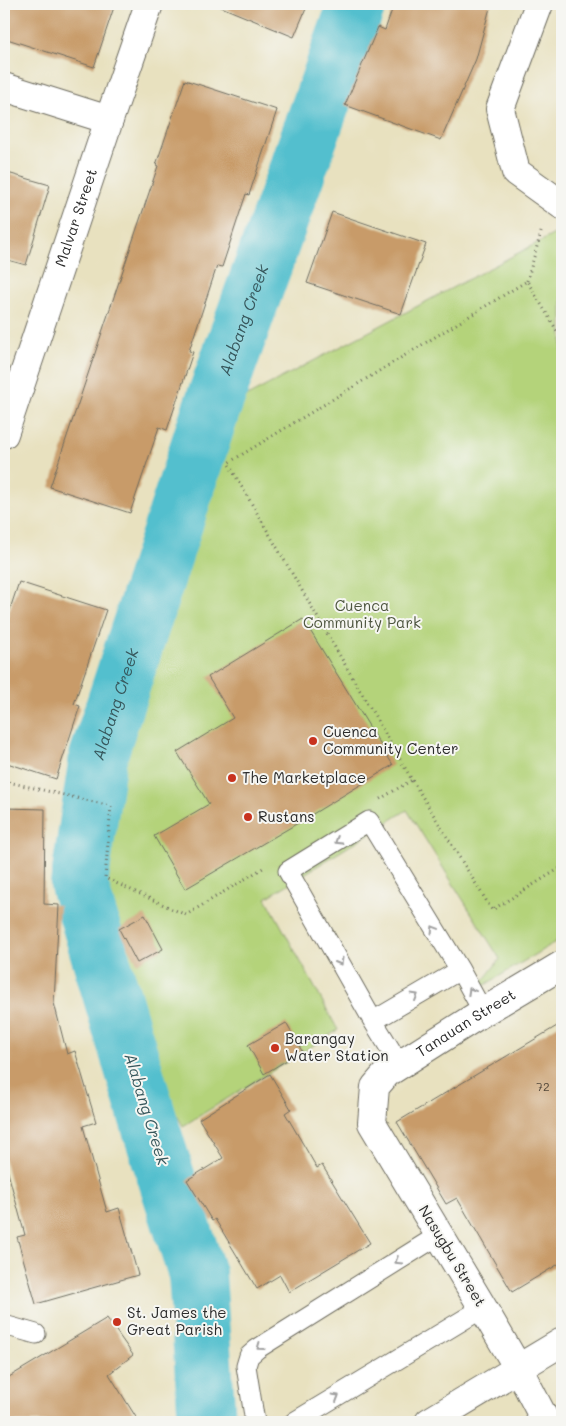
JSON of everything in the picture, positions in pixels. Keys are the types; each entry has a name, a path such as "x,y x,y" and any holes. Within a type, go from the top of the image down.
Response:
{"street":[{"name":"Malvar Street","path":"4,434 149,4"},
{"path":"539,4 500,109 516,172 556,201"},
{"path":"4,87 109,120"},
{"name":"Tanauan Street","path":"375,1087 387,1073 562,965"},
{"name":"Nasugbu Street","path":"375,1087 372,1123 518,1368 546,1422"},
{"path":"430,1422 562,1342"}],"lane":[{"path":"400,1065 288,871 369,822 460,970 483,1012"},
{"path":"373,1020 460,970"},
{"path":"256,1422 246,1366 250,1356 257,1348 439,1236"},
{"path":"294,1422 483,1308"},
{"path":"4,1325 36,1334"}],"path":[{"path":"556,201 527,281 228,463 412,780 492,910 562,867"},
{"path":"527,281 562,339"},
{"path":"373,804 412,780"},
{"path":"4,781 111,806 105,878 186,915 265,867"}],"green space":[{"name":"Cuenca Community Park","path":"562,230 562,938 475,991 500,959 407,810 266,898 338,1030 183,1126 115,1005 79,885 209,416"}],"building":[{"path":"4,4 115,4 94,67 4,38"},
{"path":"214,4 308,4 294,37"},
{"path":"394,4 491,4 476,59 441,140 345,105 378,27 385,30"},
{"path":"185,80 277,110 249,195 246,194 222,267 217,266 189,351 193,352 167,430 159,427 130,513 50,487"},
{"path":"4,172 50,185 26,265 4,259"},
{"path":"332,212 426,244 401,314 307,283"},
{"path":"19,582 106,610 74,704 80,706 56,779 4,762 4,627"},
{"name":"Cuenca Community Center","path":"303,619 393,765 185,889 154,836 209,804 177,752 233,718 208,677"},
{"path":"4,808 45,809 44,904 59,905 54,1003 67,1054 75,1051 96,1122 83,1126 107,1212 119,1208 138,1275 36,1304 17,1237 25,1235 4,1158"},
{"path":"145,915 163,949 137,963 119,929"},
{"name":"Barangay Water Station","path":"286,1023 302,1051 264,1074 248,1045"},
{"path":"562,1023 562,1262 512,1292 457,1198 446,1204 397,1122"},
{"path":"270,1074 291,1109 285,1113 317,1168 322,1165 370,1243 289,1292 280,1275 257,1289 215,1219 212,1221 187,1180 223,1158 199,1119"},
{"path":"107,1318 133,1355 109,1374 139,1422 4,1422 4,1380"}],"waterway":[{"name":"Alabang Creek","path":"207,1422 197,1274 152,1132 79,885 98,757 209,416 357,4"}],"place":[{"name":"Cuenca Community Center","path":"313,741"},
{"name":"The Marketplace","path":"232,778"},
{"name":"Rustans","path":"248,817"},
{"name":"Barangay Water Station","path":"275,1048"},
{"name":"St. James the Great Parish","path":"117,1322"}]}
